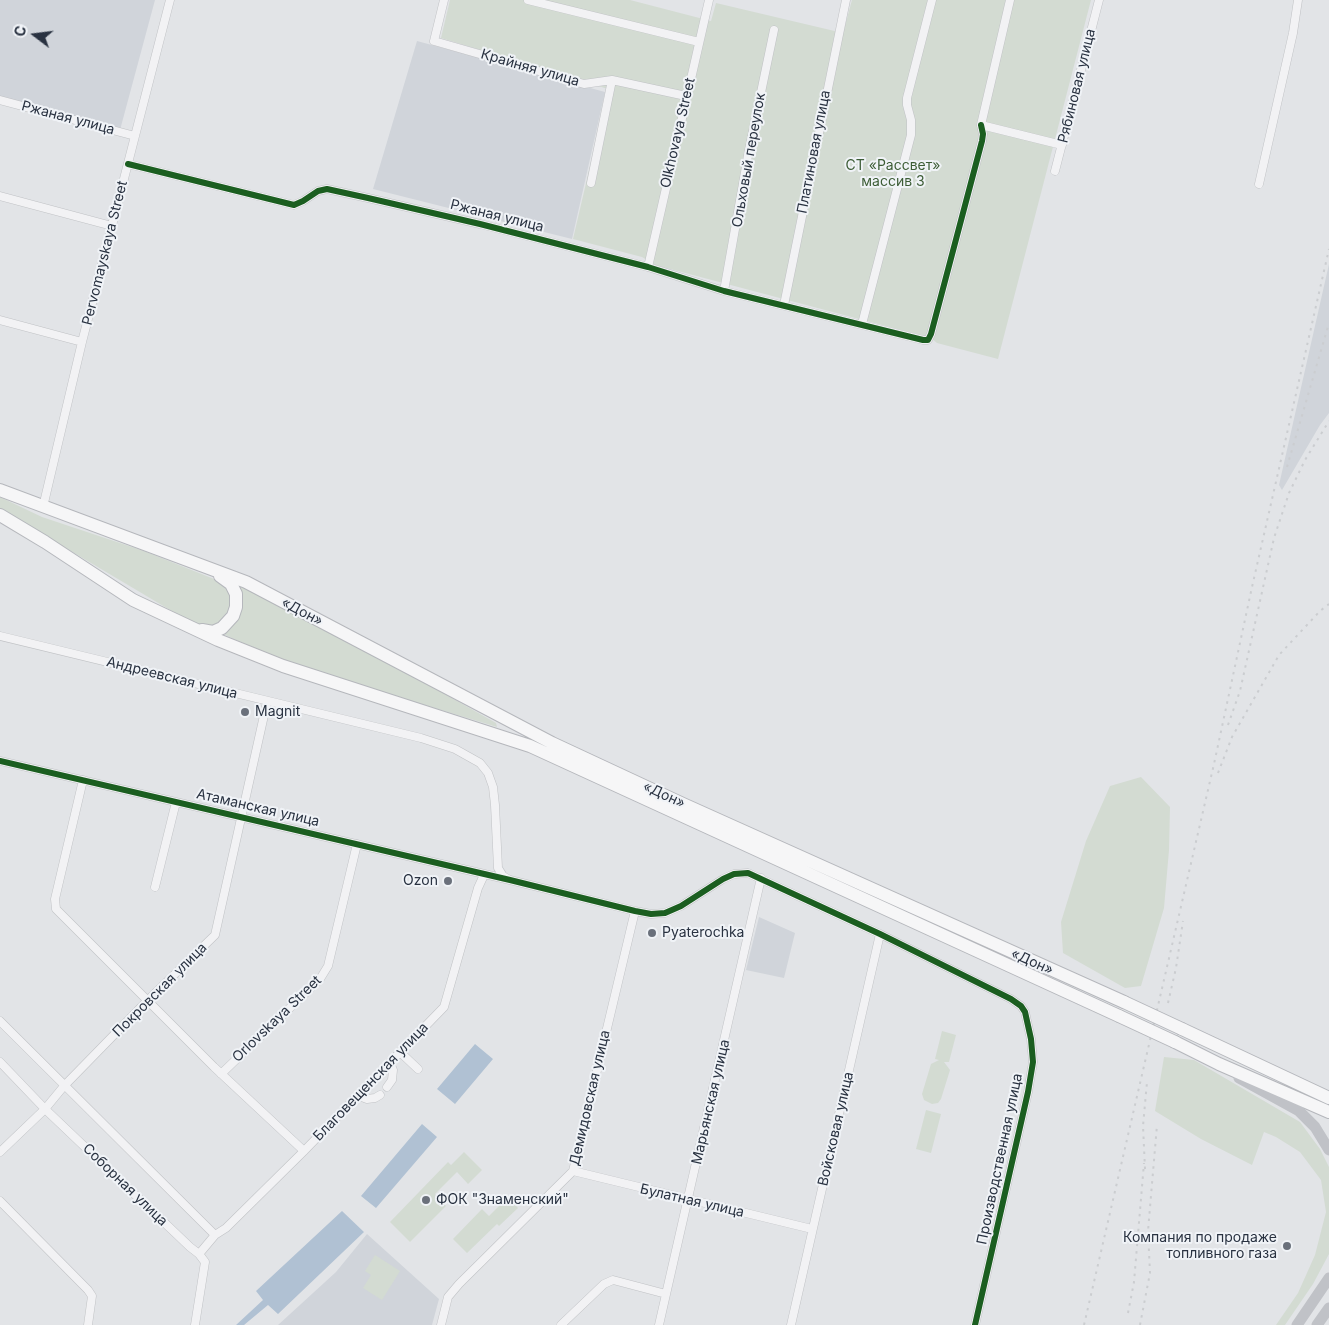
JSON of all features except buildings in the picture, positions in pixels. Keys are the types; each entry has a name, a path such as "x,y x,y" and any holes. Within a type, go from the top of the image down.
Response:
{"highway":[{"name":"«Дон»","path":"0,490 246,582 552,743 682,804 1124,1002 1329,1098"},
{"name":"«Дон»","path":"0,516 45,542 133,600 218,640 283,666 530,746 1119,1016 1219,1064 1329,1112"},
{"path":"142,542 223,577 231,584 236,594 236,607 233,616 222,628 213,632 197,629"}],"main road":[{"path":"1219,1064 1230,1073 1299,1112 1316,1127 1329,1150"},
{"path":"1297,1325 1329,1278"},
{"path":"1317,1325 1329,1308"}],"street":[{"name":"Pervomayskaya Street","path":"43,507 82,342 170,0"},
{"name":"Крайняя улица","path":"444,0 434,41 584,84 612,80 686,96"},
{"path":"528,0 699,42"},
{"name":"Olkhovaya Street","path":"648,267 686,96 710,0"},
{"name":"Платиновая улица","path":"784,305 846,0"},
{"path":"862,324 911,135 911,120 907,105 908,98 932,0"},
{"path":"1010,0 981,125 1062,145"},
{"name":"Рябиновая улица","path":"1055,171 1098,0"},
{"path":"1259,184 1293,33 1298,0"},
{"name":"Ольховый переулок","path":"724,291 749,150 774,30"},
{"path":"591,182 612,80"},
{"name":"Ржаная улица","path":"0,100 135,136"},
{"name":"Ржаная улица","path":"128,164 294,205 318,190 327,189 477,223 648,267 724,291 928,340 982,142 981,125"},
{"path":"0,196 112,226"},
{"path":"0,320 82,342"},
{"name":"Андреевская улица","path":"0,636 422,738 455,749 480,763 488,773 493,787 498,868 503,876 510,880"},
{"name":"Покровская улица","path":"0,1152 45,1109 64,1086 147,1001 215,935 268,702"},
{"name":"Атаманская улица","path":"0,761 651,914 665,913 681,906 734,874 748,873 761,878"},
{"path":"82,780 55,899 56,909 221,1074 304,1151"},
{"path":"155,887 176,802"},
{"name":"Orlovskaya Street","path":"221,1074 320,979 328,966 357,844"},
{"name":"Благовещенская улица","path":"200,1254 215,1236 226,1228 359,1096 444,1006 478,888 484,875"},
{"name":"Производственная улица","path":"761,878 1011,999 1021,1006 1025,1012 1031,1039 1033,1062 991,1262 975,1325"},
{"name":"Марьянская улица","path":"659,1325 761,878"},
{"name":"Демидовская улица","path":"441,1325 448,1297 459,1284 573,1172 635,911"},
{"name":"Войсковая улица","path":"790,1325 880,934"},
{"name":"Соборная улица","path":"0,1021 215,1236"},
{"path":"401,1053 418,1069"},
{"name":"Соборная улица","path":"0,1062 45,1109 190,1247 200,1254"},
{"path":"387,1087 392,1080 390,1063"},
{"path":"359,1096 367,1099 380,1095"},
{"name":"Булатная улица","path":"573,1172 812,1229"},
{"path":"0,1201 88,1290 92,1296 88,1325"},
{"path":"195,1325 204,1262 200,1254"},
{"path":"561,1325 604,1284 614,1280 666,1294"}],"shaded area":[{"path":"0,0 155,0 120,130 0,98"},
{"path":"417,41 605,92 572,239 373,189"},
{"path":"1329,264 1329,413 1282,490 1279,485"},
{"path":"759,917 795,933 784,978 746,970"},
{"path":"367,1234 439,1299 432,1325 278,1325 336,1272"}],"green space":[{"name":"СТ «Рассвет» массив 3","path":"450,0 630,0 711,21 716,3 843,33 852,0 1091,0 998,359 937,343 931,338 655,265 642,257 573,239 608,89 441,38"},
{"path":"0,497 42,517 144,551 224,583 231,599 228,617 221,623 208,626 192,623 0,509"},
{"path":"239,585 312,619 496,723 497,727 300,667 219,632 241,610 243,599"},
{"path":"1141,777 1170,807 1169,850 1164,908 1141,986 1125,988 1063,953 1061,922 1086,841 1110,786"},
{"path":"942,1031 956,1035 949,1062 944,1062 950,1070 941,1099 938,1103 932,1104 924,1100 922,1094 931,1064 939,1060 935,1059"},
{"path":"1164,1057 1194,1060 1300,1122 1320,1149 1329,1167 1329,1254 1313,1284 1285,1325 1276,1325 1298,1293 1315,1255 1326,1212 1321,1180 1300,1152 1264,1132 1252,1165 1201,1139 1155,1111"},
{"path":"926,1110 941,1114 931,1153 916,1149"},
{"name":"ФОК \"Знаменский\"","path":"464,1152 482,1170 468,1184 457,1172 435,1194 446,1206 410,1242 390,1222 448,1162 451,1165"},
{"path":"508,1197 518,1208 499,1226 497,1224 467,1253 453,1239 482,1209 489,1216"},
{"path":"375,1255 400,1271 382,1300 363,1288 371,1275 365,1271"}],"water":[{"path":"475,1044 493,1059 455,1104 437,1089"},
{"path":"422,1124 437,1137 376,1208 361,1196"},
{"path":"342,1211 364,1232 278,1314 268,1305 244,1325 236,1325 263,1300 256,1291"}],"railway":[{"path":"1084,1325 1214,764 1329,249"},
{"path":"1287,467 1329,323"},
{"path":"1228,725 1240,691 1274,538 1289,493 1305,460 1329,421"},
{"path":"1218,773 1232,737 1279,655 1320,611 1329,604"},
{"path":"1168,1003 1176,968 1183,921"},
{"path":"1145,1169 1143,1126 1147,1082"},
{"path":"1140,1325 1150,1273 1148,1231 1157,1125"},
{"path":"1128,1313 1134,1282 1144,1163"}],"cycle path":[{"path":"128,164 294,205 318,191 327,189 368,198 480,224 648,267 724,291 928,340 982,141 981,125"},
{"path":"0,761 651,914 665,913 681,906 723,879 734,874 748,873 880,934 1011,999 1021,1006 1025,1012 1031,1039 1033,1062 1028,1092 975,1325"}],"place":[{"name":"Magnit","path":"245,712"},
{"name":"Ozon","path":"448,881"},
{"name":"Pyaterochka","path":"652,933"},
{"name":"ФОК \"Знаменский\"","path":"426,1200"},
{"name":"Компания по продаже топливного газа","path":"1287,1246"}]}
